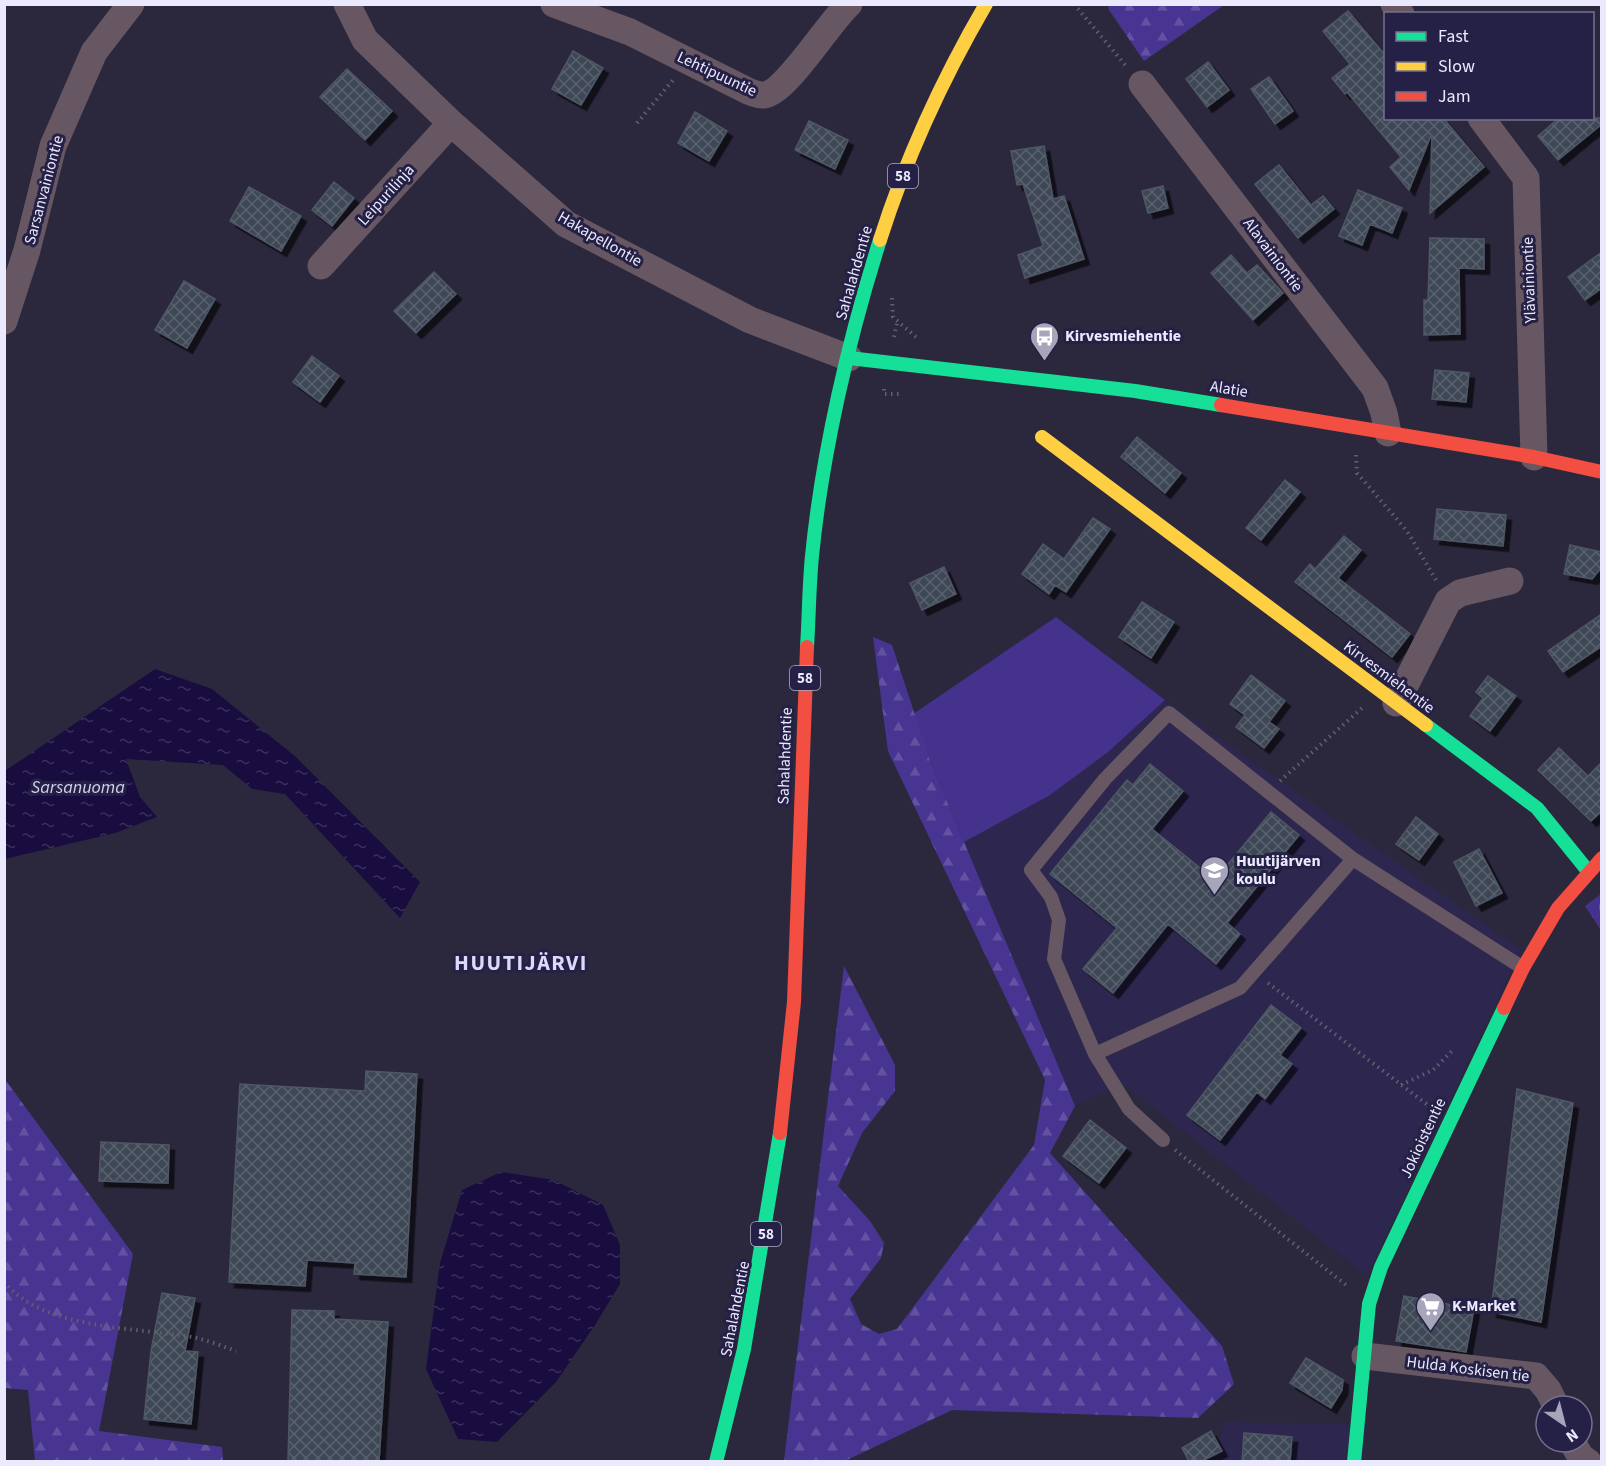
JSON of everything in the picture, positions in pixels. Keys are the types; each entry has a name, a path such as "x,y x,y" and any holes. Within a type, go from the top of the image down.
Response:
{"street":[{"name":"Sarsanvainiontie","path":"4,321 27,250 53,146 94,52 131,4"},
{"name":"Hakapellontie","path":"347,4 364,40 451,123 566,224 750,320 849,358"},
{"name":"Lehtipuuntie","path":"554,4 630,32 750,92 763,95 774,92 791,76 837,15 849,4"},
{"name":"Sahalahdentie","path":"716,1461 744,1349 779,1145 794,1002 803,717 812,555 826,459 865,286 892,202 955,57 986,4"},
{"name":"Alavainiontie","path":"1142,84 1375,388 1388,433"},
{"name":"Ylävainiontie","path":"1482,120 1526,178 1534,457"},
{"name":"Leipurilinja","path":"321,266 451,123"},
{"name":"Alatie","path":"849,358 1135,391 1534,457 1602,472"},
{"name":"Kirvesmiehentie","path":"1042,436 1537,808 1588,871"},
{"path":"1388,697 1448,601 1460,593 1510,580"},
{"name":"Jokioistentie","path":"1354,1461 1369,1304 1381,1268 1522,968 1557,908 1602,858"},
{"name":"Hulda Koskisen tie","path":"1365,1356 1536,1377 1550,1394"}],"lane":[{"path":"1163,1140 1129,1108 1095,1054 1054,959 1059,920 1051,897 1031,870 1105,779 1169,713 1353,859 1522,968"},
{"path":"1095,1054 1240,988 1353,859"}],"path":[{"path":"1074,4 1142,84"},
{"path":"637,123 689,62"},
{"path":"1355,426 1357,473 1407,531 1448,601"},
{"path":"1268,792 1388,697"},
{"path":"1254,973 1449,1121"},
{"path":"1163,1140 1369,1304"},
{"path":"4,1282 10,1289 47,1313 195,1338 236,1351"}],"shaded area":[{"name":"Huutijärven koulu","path":"1056,617 1165,700 1521,950 1367,1276 1122,1083 1075,1106 930,761 913,714"},
{"path":"1224,1422 1367,1425 1362,1461 1215,1462"}],"green space":[{"path":"1108,4 1224,5 1144,61 1109,10"},
{"path":"1056,617 1165,700 1108,752 1050,795 964,842 913,714"},
{"path":"873,637 892,645 930,761 1075,1106 1050,1153 1222,1346 1234,1384 1198,1418 952,1410 845,1461 784,1461 844,966 895,1065 895,1091 862,1133 838,1186 870,1221 884,1243 881,1258 850,1299 861,1324 879,1334 897,1329 1034,1145 1045,1080 888,751"},
{"path":"1601,894 1601,930 1585,906"},
{"path":"4,1078 133,1254 99,1431 222,1447 223,1461 35,1461 28,1390 5,1388"}],"water":[{"name":"Sarsanuoma","path":"155,669 212,689 296,757 420,882 400,918 285,794 252,789 223,765 126,759 140,797 157,817 115,833 5,859 5,771"},
{"path":"501,1172 554,1180 603,1205 620,1245 620,1284 556,1382 497,1442 458,1439 426,1369 440,1263 462,1190"}],"building":[{"path":"1348,11 1384,54 1384,120 1445,120 1484,167 1430,213 1432,133 1409,190 1390,167 1401,157 1347,92 1345,94 1332,78 1350,64 1323,31"},
{"path":"573,51 603,68 581,105 552,89"},
{"path":"1208,62 1229,90 1207,107 1186,79"},
{"path":"347,69 392,111 365,140 320,97"},
{"path":"1269,77 1293,111 1275,124 1251,89"},
{"path":"695,112 727,131 709,161 678,143"},
{"path":"1602,118 1602,124 1558,160 1538,136 1557,120"},
{"path":"809,121 848,140 835,169 795,150"},
{"path":"1044,146 1053,199 1064,196 1084,259 1025,278 1018,255 1043,246 1023,184 1017,185 1011,151"},
{"path":"1279,165 1311,205 1323,196 1334,209 1298,238 1255,184"},
{"path":"334,182 354,198 332,226 312,210"},
{"path":"1163,186 1168,208 1148,213 1142,191"},
{"path":"249,187 301,216 281,251 230,221"},
{"path":"1358,190 1402,208 1392,233 1370,224 1362,245 1339,236"},
{"path":"1430,238 1484,239 1484,269 1459,268 1460,334 1424,335 1424,300 1428,300"},
{"path":"1602,252 1602,288 1585,300 1568,277"},
{"path":"1231,255 1247,273 1257,265 1283,293 1253,320 1211,273"},
{"path":"434,272 456,294 416,333 394,311"},
{"path":"184,281 215,299 187,348 155,330"},
{"path":"312,356 339,376 320,402 293,382"},
{"path":"1435,370 1469,373 1466,402 1432,399"},
{"path":"1137,437 1181,473 1165,493 1121,457"},
{"path":"1285,480 1300,492 1261,540 1246,528"},
{"path":"1437,509 1506,515 1503,546 1434,539"},
{"path":"1093,518 1110,529 1066,592 1055,585 1049,594 1022,574 1043,544 1064,559"},
{"path":"1344,536 1361,550 1338,578 1410,634 1392,657 1295,582 1310,564 1315,569"},
{"path":"1570,545 1602,552 1602,567 1592,579 1564,574"},
{"path":"944,567 956,594 922,610 910,583"},
{"path":"1142,602 1174,622 1151,658 1119,637"},
{"path":"1602,614 1602,646 1563,672 1548,651"},
{"path":"1251,675 1285,701 1269,722 1279,729 1264,748 1236,727 1245,715 1230,704"},
{"path":"1488,676 1516,696 1490,731 1470,716 1483,698 1476,692"},
{"path":"1559,748 1588,776 1602,762 1602,811 1591,821 1538,770"},
{"path":"1150,764 1183,791 1152,829 1215,880 1271,812 1299,835 1227,923 1240,934 1216,964 1168,924 1113,993 1083,969 1117,928 1050,874 1127,780 1133,785"},
{"path":"1416,817 1438,834 1419,860 1396,844"},
{"path":"1479,849 1502,893 1476,906 1454,862"},
{"path":"1271,1005 1301,1028 1280,1055 1292,1064 1265,1099 1257,1092 1220,1140 1187,1115"},
{"path":"366,1071 417,1074 406,1277 354,1274 355,1263 307,1260 305,1286 229,1282 240,1084 365,1091"},
{"path":"1517,1089 1573,1103 1541,1322 1491,1312"},
{"path":"1090,1120 1126,1148 1099,1183 1063,1156"},
{"path":"101,1142 169,1145 168,1183 99,1181"},
{"path":"162,1293 195,1298 185,1351 198,1352 191,1424 144,1419 151,1351"},
{"path":"1404,1296 1474,1309 1466,1352 1396,1341"},
{"path":"292,1310 334,1311 334,1319 388,1322 379,1461 288,1461"},
{"path":"1306,1358 1343,1380 1342,1390 1331,1408 1290,1383"},
{"path":"1211,1431 1222,1451 1202,1461 1189,1461 1182,1448"},
{"path":"1244,1433 1292,1437 1290,1461 1242,1461"}],"traffic: fast":[{"path":"807,647 812,556 822,477 847,356 880,240"},
{"path":"849,358 1135,391 1221,405"},
{"path":"1426,725 1537,808 1588,871"},
{"path":"1354,1462 1369,1304 1381,1267 1504,1008"},
{"path":"716,1462 744,1349 780,1133"}],"traffic: slow":[{"path":"880,240 901,179 927,119 986,4"},
{"path":"1042,437 1426,725"}],"traffic: jam":[{"path":"1221,405 1534,457 1602,472"},
{"path":"780,1133 794,1002 807,647"},
{"path":"1504,1008 1523,968 1558,908 1602,858"}],"place":[{"name":"Kirvesmiehentie","path":"1044,362"},
{"name":"Huutijärven koulu","path":"1215,896"},
{"name":"K-Market","path":"1431,1332"}],"district":[{"name":"HUUTIJÄRVI","path":"521,963"}]}
